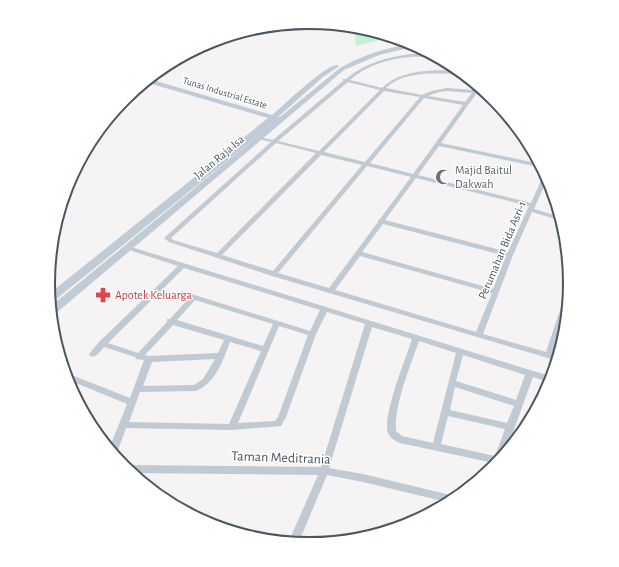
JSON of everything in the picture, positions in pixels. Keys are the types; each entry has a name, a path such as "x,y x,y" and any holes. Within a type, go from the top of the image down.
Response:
{"main road":[{"name":"Jalan Raja Isa","path":"56,307 260,138 299,94 335,66 369,50 395,44"},
{"name":"Jalan Raja Isa","path":"56,295 332,76 349,65 390,49 403,47"},
{"name":"Tunas Industrial Estate","path":"155,82 278,119"}],"street":[{"path":"423,56 382,60 367,66 345,80 167,238 171,241 274,274 552,357"},
{"path":"219,256 382,89 397,79 415,73 437,71 451,72"},
{"path":"345,80 382,89 467,104"},
{"path":"274,274 423,96 432,92 445,90 478,93"},
{"path":"331,291 380,221 467,104 474,92"},
{"path":"260,138 414,176 532,208 554,216"},
{"path":"438,144 534,164"},
{"name":"Perumahan Bida Asri-1","path":"479,335 510,255 543,182"},
{"path":"380,221 510,255"},
{"path":"128,248 546,378"},
{"path":"358,253 495,292"},
{"path":"92,354 182,266"},
{"path":"182,293 312,334"},
{"path":"138,357 194,297"},
{"path":"124,425 232,427 278,424 282,417 312,334 324,310"},
{"path":"549,356 562,316"},
{"path":"170,321 265,349"},
{"path":"232,427 277,323"},
{"path":"296,537 324,471 369,324"},
{"path":"416,338 393,414 391,430 394,435 400,440 492,460"},
{"path":"138,389 199,386 205,381 221,356 228,339"},
{"path":"102,344 138,357 149,359 221,356"},
{"path":"436,447 460,351"},
{"path":"115,447 149,359"},
{"path":"503,448 530,373"},
{"path":"73,378 132,402"},
{"path":"452,383 518,404"},
{"path":"445,412 510,427"},
{"name":"Taman Meditrania","path":"136,469 324,471 363,478 447,498"}],"green space":[{"path":"355,33 381,40 356,46"}],"place":[{"name":"Majid Baitul Dakwah","path":"443,177"},
{"name":"Apotek Keluarga","path":"103,295"}]}
